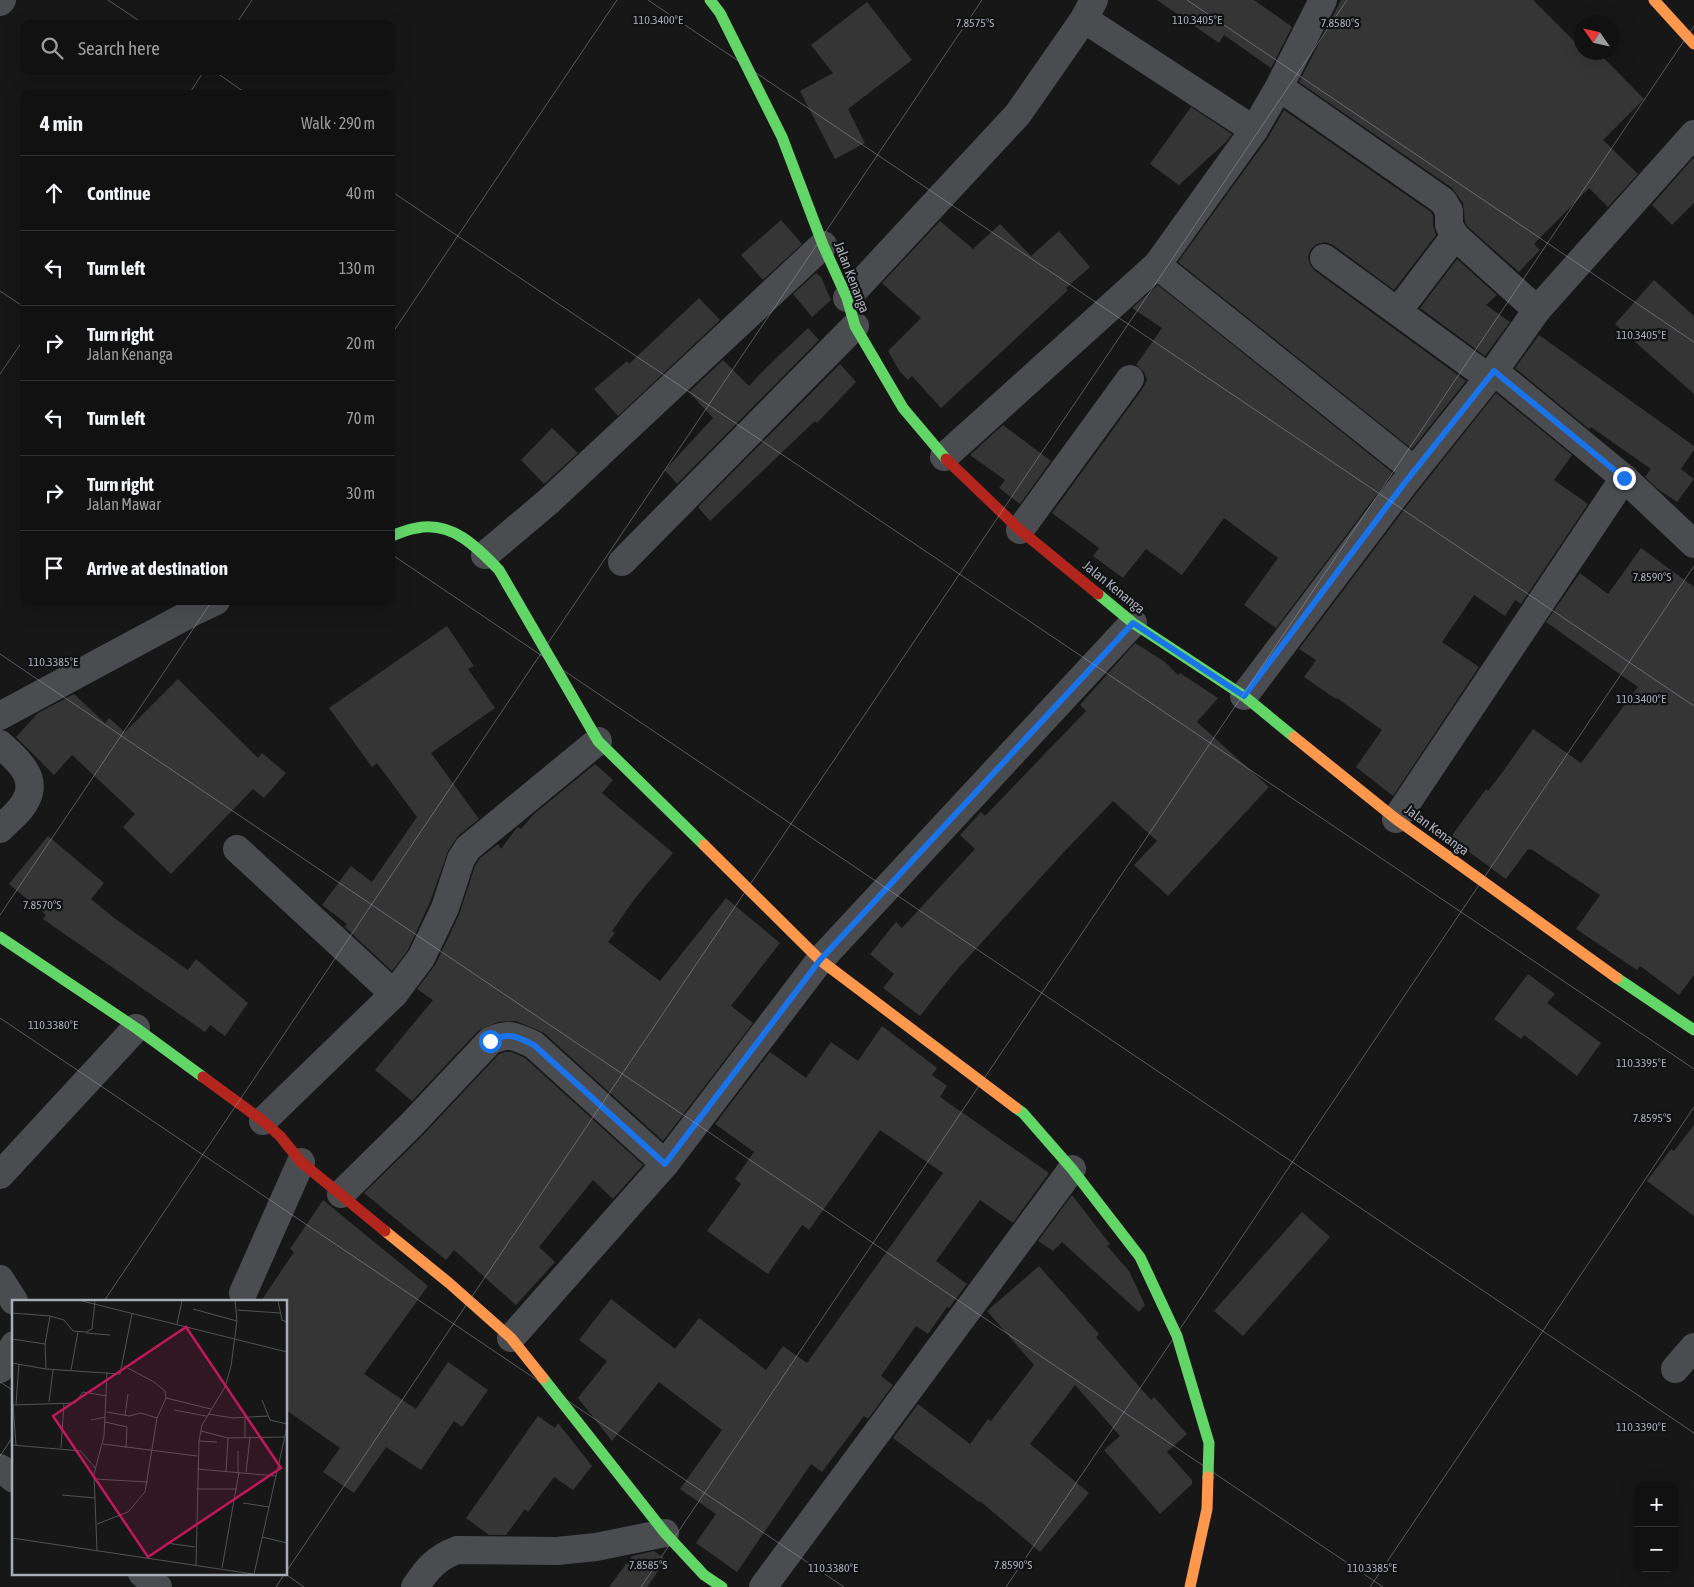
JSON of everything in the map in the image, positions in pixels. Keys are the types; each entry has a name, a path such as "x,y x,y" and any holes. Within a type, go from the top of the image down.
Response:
{"street":[{"name":"Jalan Kenanga","path":"710,0 720,13 782,137 823,245 847,298 855,326 903,408 944,456 1020,530 1133,623 1244,696 1396,819 1623,982 1694,1030"},
{"path":"944,456 1158,265 1254,130 1279,87 1323,0"},
{"path":"1654,0 1694,44"},
{"path":"847,298 1018,114 1089,10 1254,130"},
{"path":"1279,87 1444,201 1449,211 1449,225 1455,236 1536,310"},
{"path":"1244,696 1414,470 1491,374 1536,310 1694,134"},
{"path":"1398,311 1455,236"},
{"path":"485,555 549,501 823,245"},
{"path":"1324,258 1491,374 1624,478 1694,544"},
{"path":"1158,265 1414,470"},
{"path":"622,562 855,326"},
{"path":"1020,530 1130,379"},
{"path":"1396,819 1624,478"},
{"path":"395,535 421,526 438,527 459,534 485,555 499,570 598,741 820,960 1023,1113 1072,1169 1140,1257 1176,1336 1209,1443 1208,1510 1190,1587"},
{"path":"0,716 208,605"},
{"path":"511,1338 665,1164 820,960 1133,623"},
{"path":"263,1121 394,994 421,958 445,908 461,859 468,848 598,741"},
{"path":"0,744 23,767 27,773 29,785 27,799 0,829"},
{"path":"237,849 394,994"},
{"path":"0,937 136,1028 263,1121 280,1136 301,1162 449,1283 511,1338 665,1533 704,1575 722,1587"},
{"path":"0,1175 136,1028"},
{"path":"341,1194 411,1125 490,1041 503,1035 518,1038 534,1045 665,1164"},
{"path":"242,1293 301,1162"},
{"path":"763,1587 1072,1169"},
{"path":"0,1278 13,1300"},
{"path":"1675,1369 1694,1347"},
{"path":"0,1369 12,1348"},
{"path":"0,1468 12,1477"},
{"path":"415,1587 428,1569 443,1555 457,1550 557,1552 596,1547 665,1533"},
{"path":"143,1574 158,1587"}],"building":[{"path":"1157,0 1254,0 1292,27 1271,68 1224,35 1219,43"},
{"path":"1341,0 1533,0 1574,41 1574,60 1606,60 1644,99 1603,140 1638,174 1608,207 1589,188 1534,244 1540,250 1519,272 1467,226 1463,203 1452,188 1299,82"},
{"path":"867,2 912,60 848,109 865,143 835,159 800,91 833,73 811,45"},
{"path":"1191,107 1232,134 1226,142 1179,185 1150,164"},
{"path":"1284,110 1433,215 1436,235 1394,290 1333,245 1325,242 1317,244 1311,249 1308,257 1310,265 1315,271 1466,381 1412,449 1178,262 1267,139"},
{"path":"1694,157 1694,203 1672,225 1652,205"},
{"path":"781,220 802,244 763,280 741,255"},
{"path":"940,221 973,249 1000,224 1031,256 1059,231 1090,267 1066,288 1068,290 941,408 912,376 908,380 900,372 888,351 921,318 882,283"},
{"path":"1457,259 1497,295 1486,305 1510,322 1485,356 1420,308"},
{"path":"816,273 821,277 831,300 812,317 793,294"},
{"path":"1654,280 1694,316 1694,394 1615,324"},
{"path":"1158,285 1393,473 1276,628 1244,605 1278,558 1224,518 1182,575 1146,549 1123,578 1093,556 1099,548 1052,513 1147,380 1144,372 1136,365 1162,328 1132,308"},
{"path":"699,298 720,320 618,416 594,389 627,361 629,364"},
{"path":"808,328 819,340 677,484 665,470 713,418 689,392 723,360 749,386"},
{"path":"1539,335 1694,446 1694,450 1681,469 1694,479 1677,502 1645,477 1651,469 1591,427 1589,429 1515,368"},
{"path":"840,364 856,382 817,423 815,421 710,521 698,507"},
{"path":"1496,393 1572,455 1554,480 1588,504 1521,604 1515,600 1505,616 1474,595 1442,642 1479,667 1393,796 1356,767 1382,730 1304,677 1316,660 1299,649 1415,495"},
{"path":"1003,425 1051,461 1020,504 999,488 1005,480 970,455"},
{"path":"552,428 578,453 544,484 521,460"},
{"path":"1641,548 1694,587 1694,975 1679,995 1640,966 1637,970 1576,929 1600,895 1531,849 1528,849 1506,879 1450,838 1486,789 1488,791 1504,770 1533,729 1581,763 1638,687 1546,622 1580,573 1608,594"},
{"path":"447,626 474,666 468,669 495,708 431,753 479,819 458,836 448,851 430,902 408,950 392,971 345,927 347,924 322,905 351,866 372,882 417,817 377,763 372,767 329,708"},
{"path":"1135,643 1165,662 1178,675 1180,673 1218,698 1197,722 1269,787 1168,896 1134,865 1157,841 1113,801 954,973 920,1016 883,988 894,974 870,954 896,922 902,928 975,849 960,835 981,812 985,816 1086,711 1080,705"},
{"path":"178,679 258,758 262,753 286,773 264,798 253,789 171,874 123,827 135,814 72,755 54,775 16,737 38,713 74,694 105,723 109,718 125,732"},
{"path":"595,764 613,780 602,793 673,853 636,897 612,931 615,933 608,942 660,981 726,898 780,943 731,1006 753,1023 663,1141 544,1033 516,1021 498,1022 479,1030 412,1101 375,1070 433,1000 417,989 435,965 459,915 475,866 480,858 498,844 501,849 518,827 521,829 534,814"},
{"path":"48,836 104,883 91,899 114,918 188,970 196,959 248,1003 225,1036 210,1025 205,1032 43,919 46,915 9,884"},
{"path":"1528,974 1555,994 1547,1003 1601,1043 1577,1076 1524,1035 1521,1039 1494,1019"},
{"path":"882,1026 937,1068 932,1075 947,1086 940,1097 1049,1173 1013,1223 980,1200 936,1261 967,1284 949,1308 947,1307 928,1334 916,1326 881,1376 893,1385 868,1419 864,1416 822,1472 811,1464 737,1572 696,1543 716,1514 680,1489 722,1430 659,1382 612,1441 578,1398 607,1361 579,1340 611,1299 675,1349 699,1318 766,1370 783,1346 807,1363 943,1173 880,1130 809,1230 802,1225 768,1274 707,1231 741,1184 735,1179 754,1152 715,1124 770,1052 806,1078 831,1042 858,1061"},
{"path":"512,1052 525,1058 643,1165 613,1199 593,1180 539,1247 555,1262 516,1305 454,1250 446,1260 364,1193 422,1136 499,1054"},
{"path":"1694,1125 1694,1216 1647,1181 1671,1149 1674,1151"},
{"path":"1072,1195 1110,1244 1107,1246 1129,1271 1145,1305 1139,1312 1062,1242 1053,1251 1038,1241"},
{"path":"323,1200 428,1286 364,1374 416,1409 448,1362 488,1390 462,1427 454,1421 421,1470 386,1447 354,1493 323,1472 340,1448 288,1411 288,1300 262,1300 294,1252 290,1249"},
{"path":"1302,1212 1330,1237 1243,1336 1214,1311"},
{"path":"1039,1266 1099,1334 1096,1337 1151,1400 1154,1397 1187,1434 1167,1452 1192,1480 1192,1484 1160,1514 1104,1450 1120,1436 1075,1385 1030,1444 1089,1493 1040,1552 980,1501 893,1438 918,1404 970,1444 988,1419 991,1421 1034,1365 987,1311"},
{"path":"538,1416 555,1428 558,1423 592,1466 573,1490 554,1477 528,1512 525,1509 506,1535 489,1535 466,1518"},
{"path":"654,1551 666,1560 647,1587 609,1587 632,1556"}],"traffic: fast":[{"path":"710,0 720,13 782,137 823,245 847,298 855,326 903,408 946,459"},
{"path":"395,534 417,528 441,528 463,538 491,561 499,570 598,741 704,845"},
{"path":"1098,594 1133,623 1244,696 1294,737"},
{"path":"0,937 136,1028 203,1077"},
{"path":"1617,978 1694,1030"},
{"path":"1016,1108 1023,1113 1072,1169 1140,1257 1177,1336 1209,1443 1208,1477"},
{"path":"543,1378 665,1533 704,1575 722,1587"}],"traffic: slow":[{"path":"1654,0 1694,44"},
{"path":"1294,737 1396,819 1617,978"},
{"path":"704,845 820,960 1016,1108"},
{"path":"385,1231 449,1283 511,1338 543,1378"},
{"path":"1190,1587 1207,1509 1208,1477"}],"traffic: jam":[{"path":"946,459 1020,530 1098,594"},
{"path":"203,1077 263,1121 280,1136 301,1162 385,1231"}],"route":[{"path":"490,1041 503,1035 518,1038 534,1045 665,1164 820,960 1133,623 1244,696 1403,485 1494,371 1624,478"}]}
